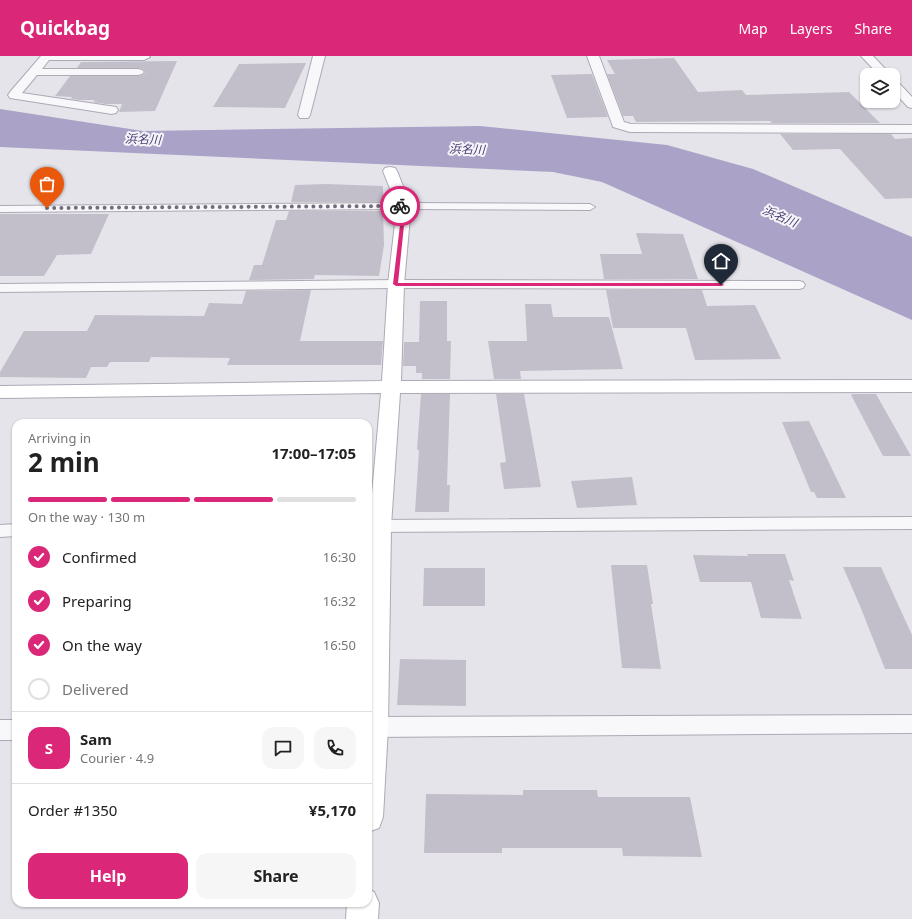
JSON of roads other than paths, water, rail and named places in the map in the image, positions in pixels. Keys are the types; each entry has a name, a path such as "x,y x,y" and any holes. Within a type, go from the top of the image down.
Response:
{"street":[{"path":"112,110 14,95 47,56 144,57"},
{"path":"304,115 319,56"},
{"path":"593,56 618,124 630,128 912,129"},
{"path":"867,56 878,68"},
{"path":"33,72 138,72"},
{"path":"900,91 912,104"},
{"path":"372,660 374,526 391,387 396,284 404,206 390,171"},
{"path":"0,392 391,387 912,386"},
{"path":"362,919 363,907"}],"lane":[{"path":"0,209 404,206 590,207"},
{"path":"0,288 396,284 799,285"},
{"path":"374,526 912,523"},
{"path":"0,531 12,530"},
{"path":"372,727 912,724"},
{"path":"0,730 12,730"}],"water":[{"name":"浜名川","path":"0,109 143,131 480,126 667,145 753,169 912,237 912,320 602,182 553,172 0,147"}]}
